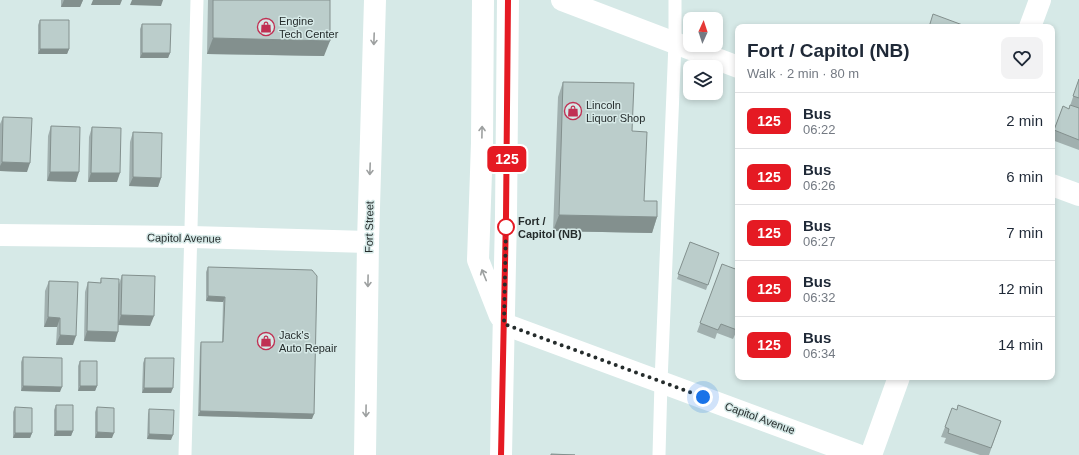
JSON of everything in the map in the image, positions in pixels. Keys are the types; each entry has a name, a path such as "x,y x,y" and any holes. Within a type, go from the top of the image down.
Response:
{"main road":[{"name":"Fort Street","path":"365,455 368,242 375,0"},
{"path":"483,0 482,143 478,260 504,324"},
{"path":"501,455 506,224 508,0"},
{"path":"562,0 735,66"},
{"path":"1031,24 1040,0"},
{"path":"1055,186 1079,195"},
{"name":"Capitol Avenue","path":"0,235 191,237 368,242"},
{"name":"Capitol Avenue","path":"504,324 858,455"},
{"path":"870,455 898,380"}],"lane":[{"path":"185,455 197,0"},
{"path":"659,455 675,43 675,0"}],"building":[{"name":"Engine Tech Center","path":"213,0 330,0 330,41 213,38"},
{"path":"933,14 960,24 930,24"},
{"path":"40,20 69,20 69,49 40,49"},
{"path":"142,24 171,24 170,53 142,53"},
{"path":"1079,79 1079,98 1073,96"},
{"path":"563,82 634,83 632,131 647,132 644,201 657,201 657,217 559,215"},
{"path":"1070,105 1079,108 1079,140 1055,130 1063,106 1069,109"},
{"path":"3,117 32,118 30,163 2,162"},
{"path":"51,126 80,127 79,172 50,172"},
{"path":"92,127 121,128 120,173 91,173"},
{"path":"133,132 162,133 161,178 133,177"},
{"path":"690,242 719,253 708,285 678,274"},
{"path":"722,264 735,269 735,329 721,324 718,330 700,323"},
{"path":"208,267 312,270 317,276 314,414 200,411 201,342 223,342 225,297 208,296"},
{"path":"122,275 155,276 154,316 121,315"},
{"path":"101,278 119,279 118,332 87,331 88,282 101,283"},
{"path":"49,281 78,282 76,336 60,335 60,318 48,317"},
{"path":"23,357 62,358 62,387 23,386"},
{"path":"145,358 174,358 173,388 144,388"},
{"path":"80,361 97,361 97,386 80,386"},
{"path":"56,405 73,405 73,431 56,431"},
{"path":"958,405 1001,421 991,448 948,433 949,429 945,427 952,408 957,410"},
{"path":"15,407 32,408 32,433 15,433"},
{"path":"97,407 114,408 114,433 97,432"},
{"path":"149,409 174,410 173,435 149,434"},
{"path":"551,454 575,455 551,455"}],"bus line":[{"name":"125","path":"501,455 506,216 508,0"}],"place":[{"name":"Engine Tech Center","path":"266,27"},
{"name":"Lincoln Liquor Shop","path":"573,111"},
{"name":"Fort / Capitol (NB)","path":"506,227"},
{"name":"Jack's Auto Repair","path":"266,341"}],"route":[{"path":"506,227 504,324 703,397"}]}
